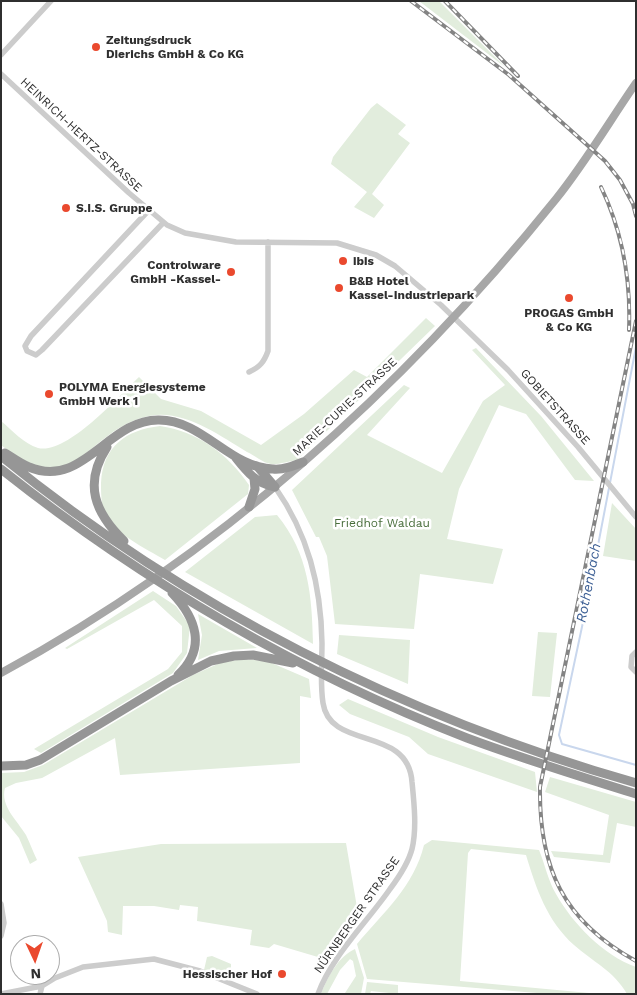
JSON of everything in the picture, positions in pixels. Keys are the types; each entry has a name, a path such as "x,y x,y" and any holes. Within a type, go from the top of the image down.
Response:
{"highway":[{"path":"1,451 28,467 58,471 83,462 115,436 135,424 147,420 173,421 197,430 234,456 257,466 274,470 303,462"},
{"path":"115,436 96,469 95,497 105,522 134,552"},
{"path":"1,456 57,499 181,584 344,674 399,700 535,752 561,766 636,794"},
{"path":"234,456 254,478 267,486 275,487"},
{"path":"257,466 275,487"},
{"path":"1,469 171,591 190,615 195,638 193,652 187,665 171,681"},
{"path":"249,507 255,489 254,478"},
{"path":"171,591 306,666 346,686 467,738 532,762 561,766 636,783"},
{"path":"1,766 26,765 40,760 171,681 211,661 234,656 262,656 306,666"}],"main road":[{"name":"MARIE-CURIE-STRASSE","path":"1,673 139,589 249,507 275,487 396,377 453,317 557,197 636,83"}],"street":[{"path":"1,54 51,1"},
{"name":"HEINRICH-HERTZ-STRASSE","path":"1,74 163,223 185,233 209,239 236,242 337,243 376,255 395,266 453,317"},
{"path":"148,211 27,340 25,346 27,351 31,354 36,354 42,350 163,223"},
{"path":"249,372 257,368 265,360 268,351 268,242"},
{"name":"GOBIETSTRASSE","path":"453,317 536,400 636,517"},
{"name":"NÜRNBERGER STRASSE","path":"275,487 300,530 316,577 322,629 322,703 326,714 333,722 347,732 381,742 395,750 406,761 412,780 414,840 407,862 379,904 331,967 318,994"},
{"path":"636,652 631,662 631,667 636,672"},
{"path":"1,904 4,922 1,936"},
{"path":"1,994 42,986 83,967 154,959 200,971 257,994"},
{"path":"40,994 42,986"}],"green space":[{"path":"419,1 439,1 505,67"},
{"path":"377,103 406,125 398,134 410,143 372,194 384,205 374,218 354,207 367,192 331,164 333,157"},
{"path":"426,318 435,326 297,460 277,464 262,461 200,425 175,416 162,415 149,416 128,423 110,434 80,458 64,465 47,467 26,461 1,445 1,421 23,440 38,448 50,448 63,443 106,410 139,377 161,399 201,411 261,445 304,414 354,370 367,377"},
{"name":"Friedhof Waldau","path":"476,348 541,416 594,481 575,480 526,414 499,405 459,489 447,539 503,549 493,584 420,574 414,629 335,624 327,556 319,537 316,537 292,490 404,385 410,388 367,435 442,473 483,401 505,385 472,350"},
{"path":"160,426 187,433 210,446 231,463 249,485 248,494 165,560 116,528 105,513 101,494 101,483 106,459 118,442 137,431"},
{"path":"612,503 636,529 636,561 603,556"},
{"path":"277,515 296,545 307,576 310,592 313,644 185,572 255,517"},
{"path":"153,591 176,606 190,626 187,653 173,673 41,753 34,749 168,669 182,652 182,626 154,600 67,649 65,648"},
{"path":"198,614 257,648 219,651 198,660 202,635"},
{"path":"538,632 557,633 550,697 532,696"},
{"path":"339,635 410,640 408,684 337,654"},
{"path":"242,659 267,661 309,679 311,698 300,696 300,763 120,775 115,738 42,778 16,783 5,788 4,795 7,807 26,835 37,860 30,864 19,838 1,816 1,773 24,772 43,765 193,675 220,663"},
{"path":"348,699 438,737 535,772 537,792 428,754 409,737 350,714 339,705"},
{"path":"550,777 636,802 636,827 617,823 610,863 554,857 551,851 603,855 609,815 545,792"},
{"path":"432,840 539,850 553,889 580,927 612,955 636,967 636,994 627,994 616,979 565,936 550,915 538,892 526,855 471,849 468,853 460,981 600,994 549,994 367,979 357,944 406,886 424,845"},
{"path":"346,843 359,919 328,960 274,944 269,948 250,945 252,930 197,921 198,907 180,905 179,910 154,906 123,906 122,935 108,932 107,921 78,857 161,844"},
{"path":"355,949 364,978 361,994 345,993 356,976 353,961 350,959 340,970 327,994 321,994 335,967 344,956"},
{"path":"212,956 231,964 227,978 204,970 207,957"},
{"path":"367,982 398,985 398,994 371,991 370,994 365,994"}],"waterway":[{"name":"Rothenbach","path":"636,347 586,608 559,735 562,744 636,765"}],"railway":[{"path":"411,1 509,75 605,161 620,180 633,204 636,216"},
{"path":"445,1 518,76"},
{"path":"601,187 615,222 624,257 629,293 629,330"},
{"path":"636,321 540,787 544,843 560,889 573,910 590,928 611,945 636,961"}],"place":[{"name":"Zeitungsdruck Dierichs GmbH & Co KG","path":"96,47"},
{"name":"S.I.S. Gruppe","path":"66,208"},
{"name":"ibis","path":"343,261"},
{"name":"Controlware GmbH -Kassel-","path":"231,272"},
{"name":"B&B Hotel Kassel-Industriepark","path":"339,288"},
{"name":"PROGAS GmbH & Co KG","path":"569,298"},
{"name":"POLYMA Energiesysteme GmbH Werk 1","path":"49,394"},
{"name":"Hessischer Hof","path":"282,974"}]}
